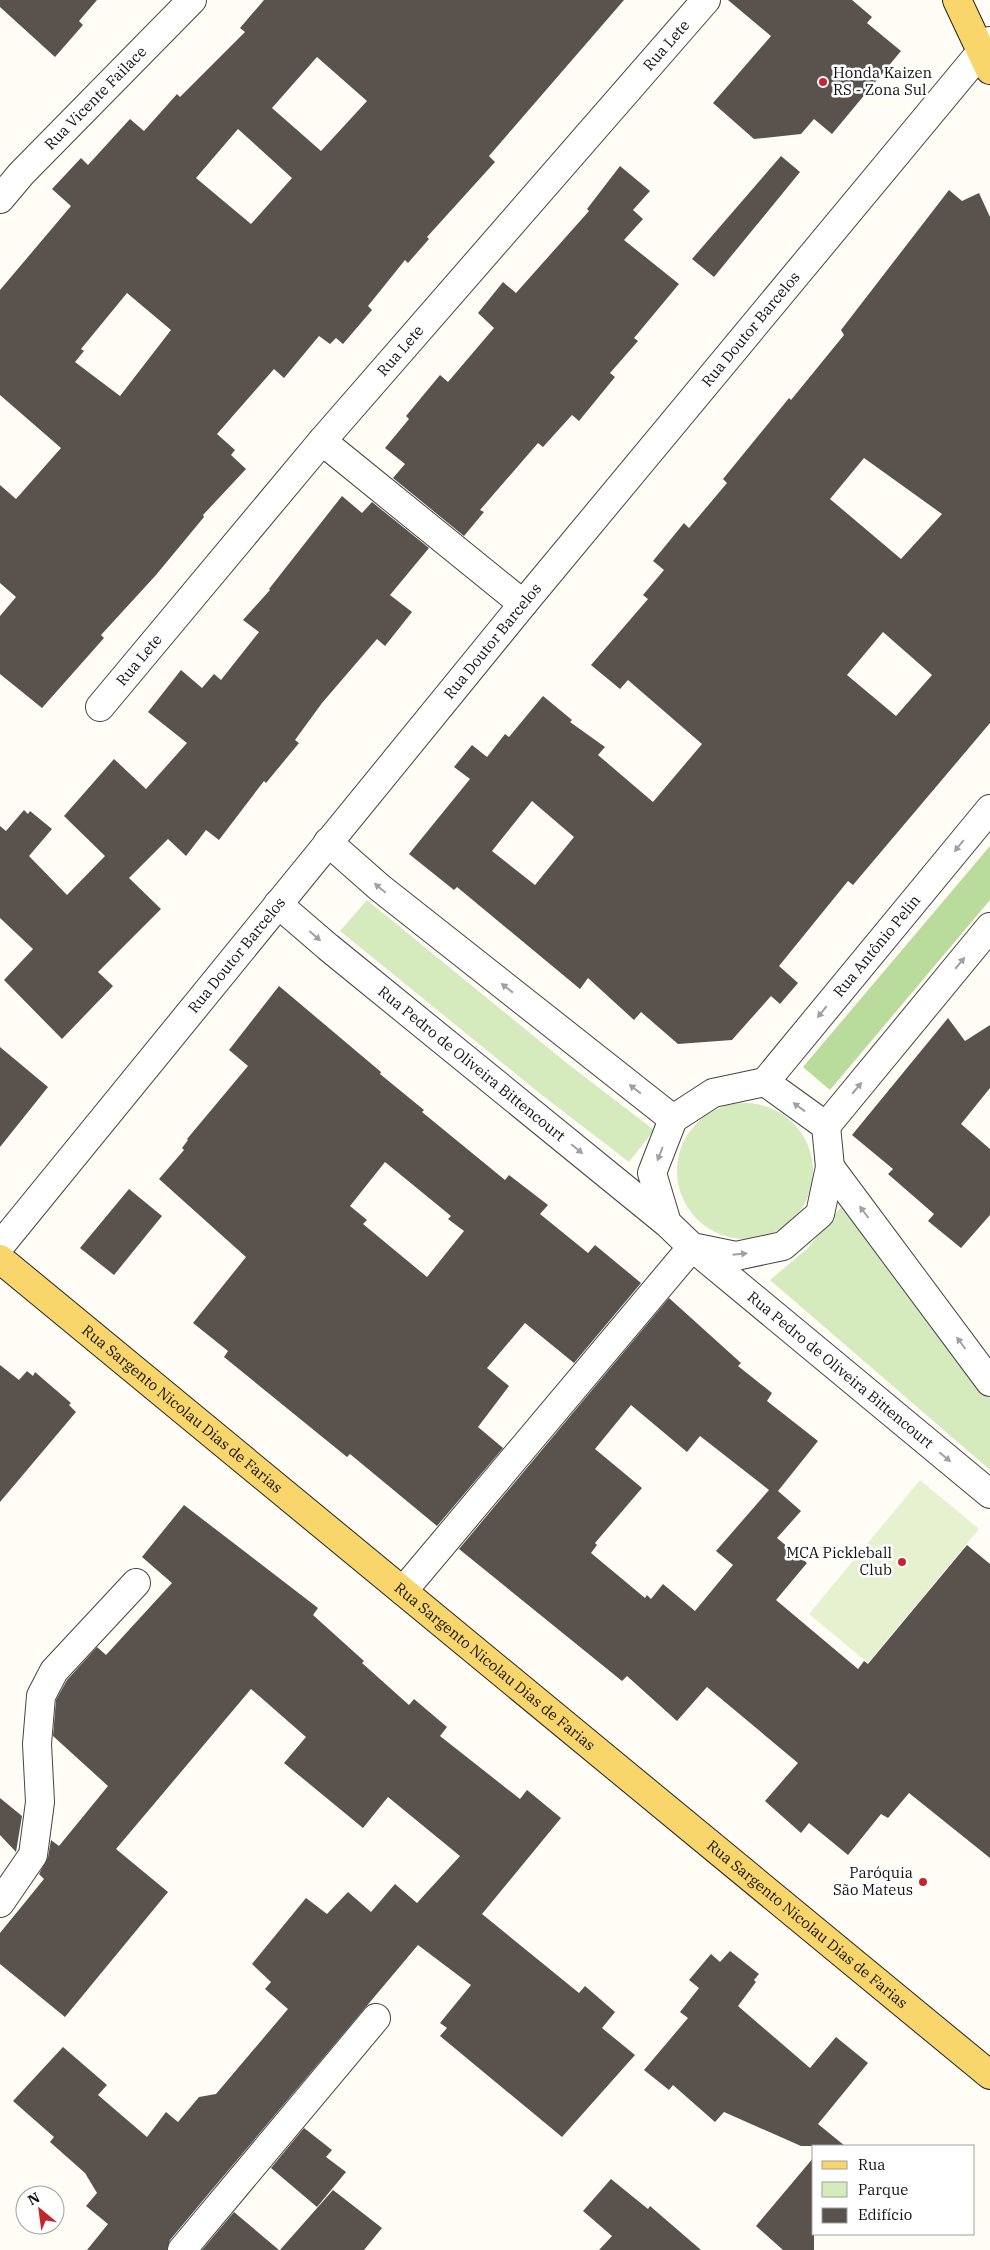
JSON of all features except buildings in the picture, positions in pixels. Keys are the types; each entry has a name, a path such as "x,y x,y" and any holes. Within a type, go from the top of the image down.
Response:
{"main road":[{"path":"957,0 987,54"},
{"name":"Rua Sargento Nicolau Dias de Farias","path":"0,1259 990,2075"}],"street":[{"name":"Rua Vicente Failace","path":"0,199 21,174 192,0"},
{"name":"Rua Lete","path":"100,707 322,441 706,0"},
{"name":"Rua Doutor Barcelos","path":"0,1246 523,604 987,54"},
{"path":"322,441 523,604"},
{"name":"Rua Antônio Pelin","path":"765,1082 990,809"},
{"path":"328,842 379,887 673,1119"},
{"name":"Rua Pedro de Oliveira Bittencourt","path":"278,904 328,947 667,1223"},
{"path":"826,1126 765,1082 713,1093 673,1119 652,1173 667,1223 692,1247 736,1256 783,1246 820,1214 830,1167 826,1126 990,927"},
{"path":"830,1167 990,1382"},
{"path":"403,1591 692,1247"},
{"name":"Rua Pedro de Oliveira Bittencourt","path":"692,1247 990,1494"},
{"path":"0,1903 33,1855 40,1802 37,1744 41,1696 54,1671 136,1583"},
{"path":"182,2250 376,2018"}],"green space":[{"path":"990,846 990,900 830,1090 803,1067"},
{"path":"367,900 568,1064 654,1130 629,1162 543,1096 340,931"},
{"path":"745,1103 771,1108 783,1114 793,1123 802,1133 808,1145 813,1171 808,1197 802,1209 793,1219 783,1228 771,1234 745,1239 719,1234 707,1228 697,1219 688,1209 682,1197 677,1171 682,1145 688,1133 697,1123 707,1114 719,1108"},
{"path":"841,1207 990,1398 990,1470 770,1280 807,1249"},
{"name":"MCA Pickleball Club","path":"920,1480 979,1529 868,1663 809,1614"}],"place":[{"name":"Honda Kaizen RS - Zona Sul","path":"823,82"},
{"name":"MCA Pickleball Club","path":"902,1562"},
{"name":"Paróquia São Mateus","path":"923,1882"}]}
